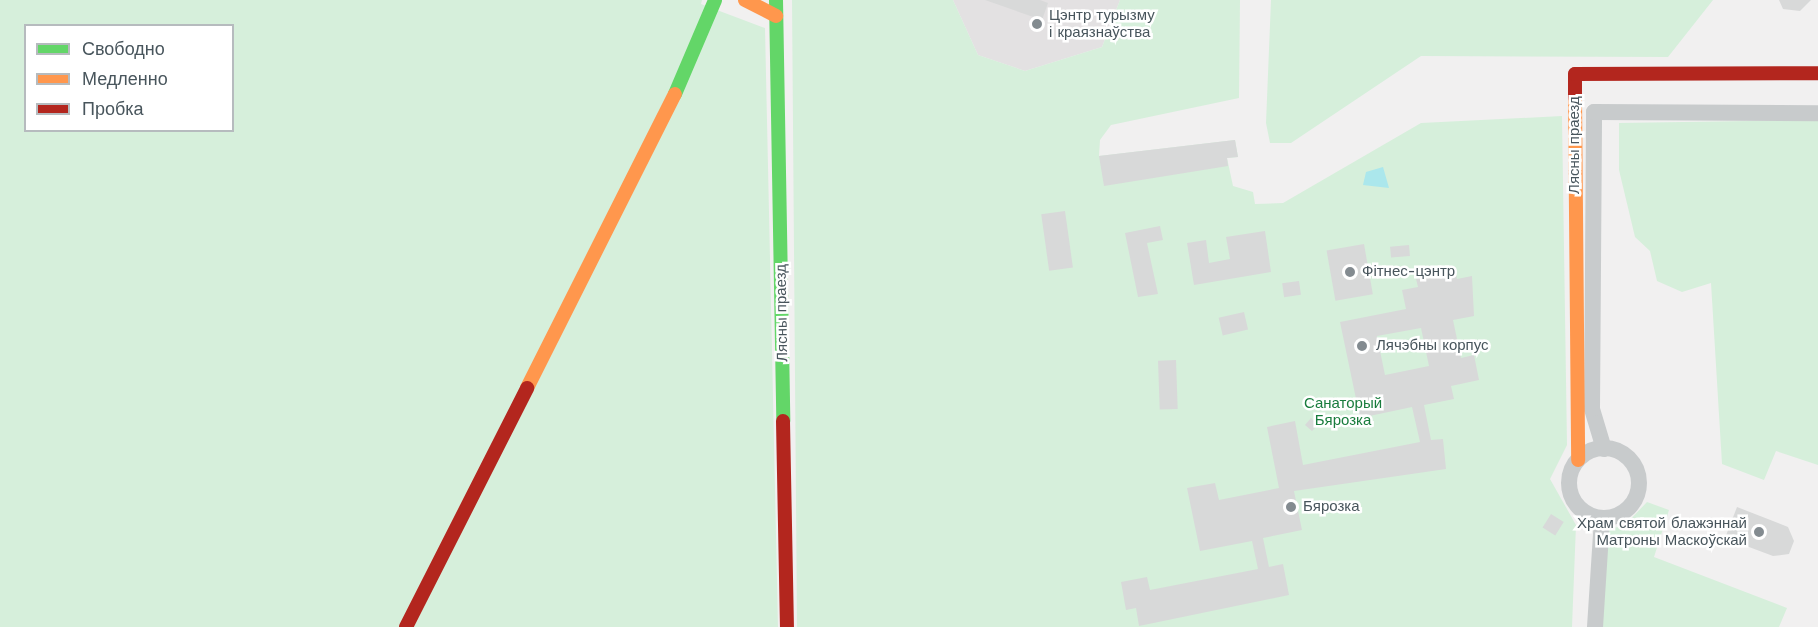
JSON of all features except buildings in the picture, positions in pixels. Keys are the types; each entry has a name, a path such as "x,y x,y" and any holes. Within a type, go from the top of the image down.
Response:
{"street":[{"path":"406,627 667,113 715,0"},
{"path":"745,0 776,16"},
{"name":"Лясны праезд","path":"776,0 787,627"},
{"name":"Лясны праезд","path":"1602,518 1584,512 1572,496 1570,477 1578,460 1575,74 1818,73"},
{"name":"Лясны праезд","path":"1604,449 1592,409 1594,112 1818,113"},
{"path":"1578,460 1604,449 1632,463 1639,484 1632,505 1602,518 1595,627"}],"shaded area":[{"name":"Цэнтр турызму і краязнаўства","path":"953,0 1120,0 1102,47 1025,71 978,55"}],"green space":[{"path":"0,0 702,0 701,4 765,28 778,627 0,627"},
{"name":"Санаторый Бярозка","path":"792,0 953,0 978,55 1025,71 1102,47 1120,0 1240,0 1239,98 1111,125 1100,140 1099,156 1235,140 1238,157 1227,158 1233,186 1253,192 1255,204 1283,203 1421,123 1562,116 1567,445 1550,479 1576,525 1572,627 797,627"},
{"path":"1271,0 1713,0 1668,57 1421,56 1291,143 1270,143 1266,123"},
{"path":"1818,120 1818,465 1776,451 1764,480 1722,464 1711,283 1682,292 1657,281 1650,251 1635,237 1619,170 1619,123"},
{"path":"1647,502 1669,510 1654,557 1787,608 1779,627 1597,627 1606,529 1624,526"}],"water":[{"path":"1383,167 1389,188 1363,185 1366,172"}],"traffic: fast":[{"path":"675,94 715,0"},
{"path":"776,0 783,421"}],"traffic: slow":[{"path":"745,0 776,16"},
{"path":"527,388 675,94"},
{"path":"1575,97 1578,460"}],"traffic: jam":[{"path":"1575,97 1575,74 1818,73"},
{"path":"406,627 527,388"},
{"path":"783,421 787,627"}],"place":[{"name":"Цэнтр турызму і краязнаўства","path":"1037,24"},
{"name":"Фітнес-цэнтр","path":"1350,272"},
{"name":"Лячэбны корпус","path":"1362,346"},
{"name":"Бярозка","path":"1291,507"},
{"name":"Храм святой блажэннай Матроны Маскоўскай","path":"1759,532"}]}
